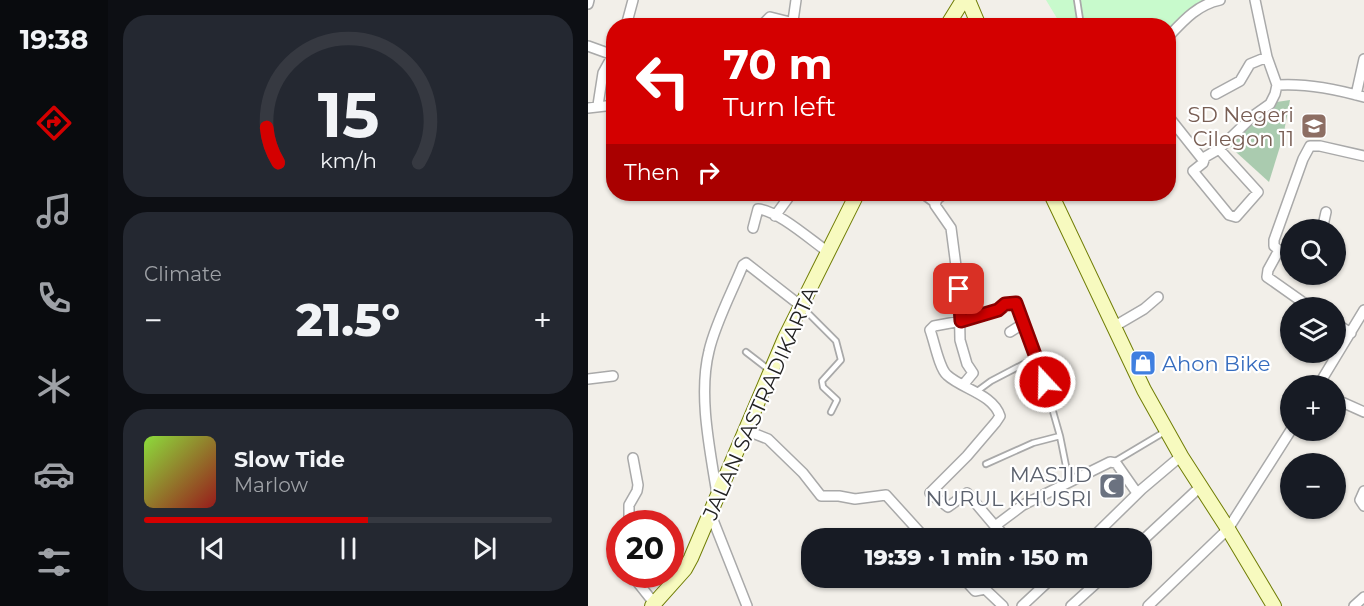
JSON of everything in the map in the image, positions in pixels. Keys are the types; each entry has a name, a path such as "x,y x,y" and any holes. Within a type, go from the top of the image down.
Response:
{"street":[{"path":"588,4 590,0"},
{"path":"628,18 633,0"},
{"path":"793,18 796,0"},
{"path":"952,18 963,0"},
{"path":"968,0 976,18"},
{"path":"1176,29 1194,11 1220,0"},
{"path":"1219,148 1258,192 1236,217 1229,215 1193,172 1203,163 1203,160 1270,104 1277,85 1267,57 1255,0"},
{"path":"588,46 606,52"},
{"path":"1216,94 1240,81 1250,64 1267,57"},
{"path":"1277,85 1320,87 1360,96 1364,59"},
{"path":"598,105 606,67"},
{"path":"588,108 606,105"},
{"path":"1176,126 1203,160"},
{"path":"1295,297 1267,277 1268,270 1279,250 1274,246 1274,240 1310,146 1320,146 1364,156"},
{"path":"775,216 786,201"},
{"name":"JALAN SASTRADIKARTA","path":"653,605 685,569 711,515 771,370 854,201"},
{"path":"936,201 935,205 951,228 959,289 960,340 973,375 963,385"},
{"path":"1054,201 1144,390 1200,488 1228,529 1274,606"},
{"path":"753,228 758,209 763,210 828,252"},
{"path":"1324,219 1326,212"},
{"path":"717,497 710,451 705,374 710,345 743,265 746,263 801,306"},
{"path":"1115,326 1144,309 1158,297"},
{"path":"1010,332 1023,321 1018,305 1014,302 1005,304 998,310 934,326 930,330 944,372 976,392 999,413 999,419 967,456 930,493 948,507 967,493 995,526 1016,509 1114,462 1137,493"},
{"path":"1325,375 1364,310"},
{"path":"1346,330 1351,333"},
{"path":"588,379 613,376"},
{"path":"1346,404 1364,412"},
{"path":"745,430 771,442 803,473 821,496 839,496 855,500 886,495 916,528"},
{"path":"1148,606 1228,529 1284,441"},
{"path":"1102,528 1137,493 1181,456"},
{"path":"629,510 638,485 633,458"},
{"path":"1152,532 1200,488"},
{"path":"1364,491 1360,500 1364,506"},
{"path":"711,515 747,606"},
{"path":"640,588 653,605"},
{"path":"972,588 975,591 985,590 1003,606"},
{"path":"1022,606 1040,588"},
{"path":"1071,606 1091,588"},
{"path":"1354,606 1364,597"}],"lane":[{"path":"1077,0 1080,18"},
{"path":"930,201 935,205"},
{"path":"801,306 836,341 841,360 822,381 823,387 837,400 831,412"},
{"path":"1023,321 1035,358 1040,366 1060,436 1069,483"},
{"path":"746,352 771,370"},
{"path":"976,392 991,381 1035,358"},
{"path":"1114,462 1167,430"},
{"path":"986,464 1034,443 1060,436"}],"green space":[{"path":"1046,0 1210,0 1188,11 1176,22 1176,18 1057,18"},
{"path":"1290,100 1283,137 1269,182 1226,143 1264,104"}],"place":[{"name":"SD Negeri Cilegon 11","path":"1314,126"},
{"name":"Ahon Bike","path":"1143,363"},
{"name":"MASJID NURUL KHUSRI","path":"1112,486"}],"route":[{"path":"959,289 961,321 1001,309 1005,304 1014,302 1018,305 1045,382"}]}
